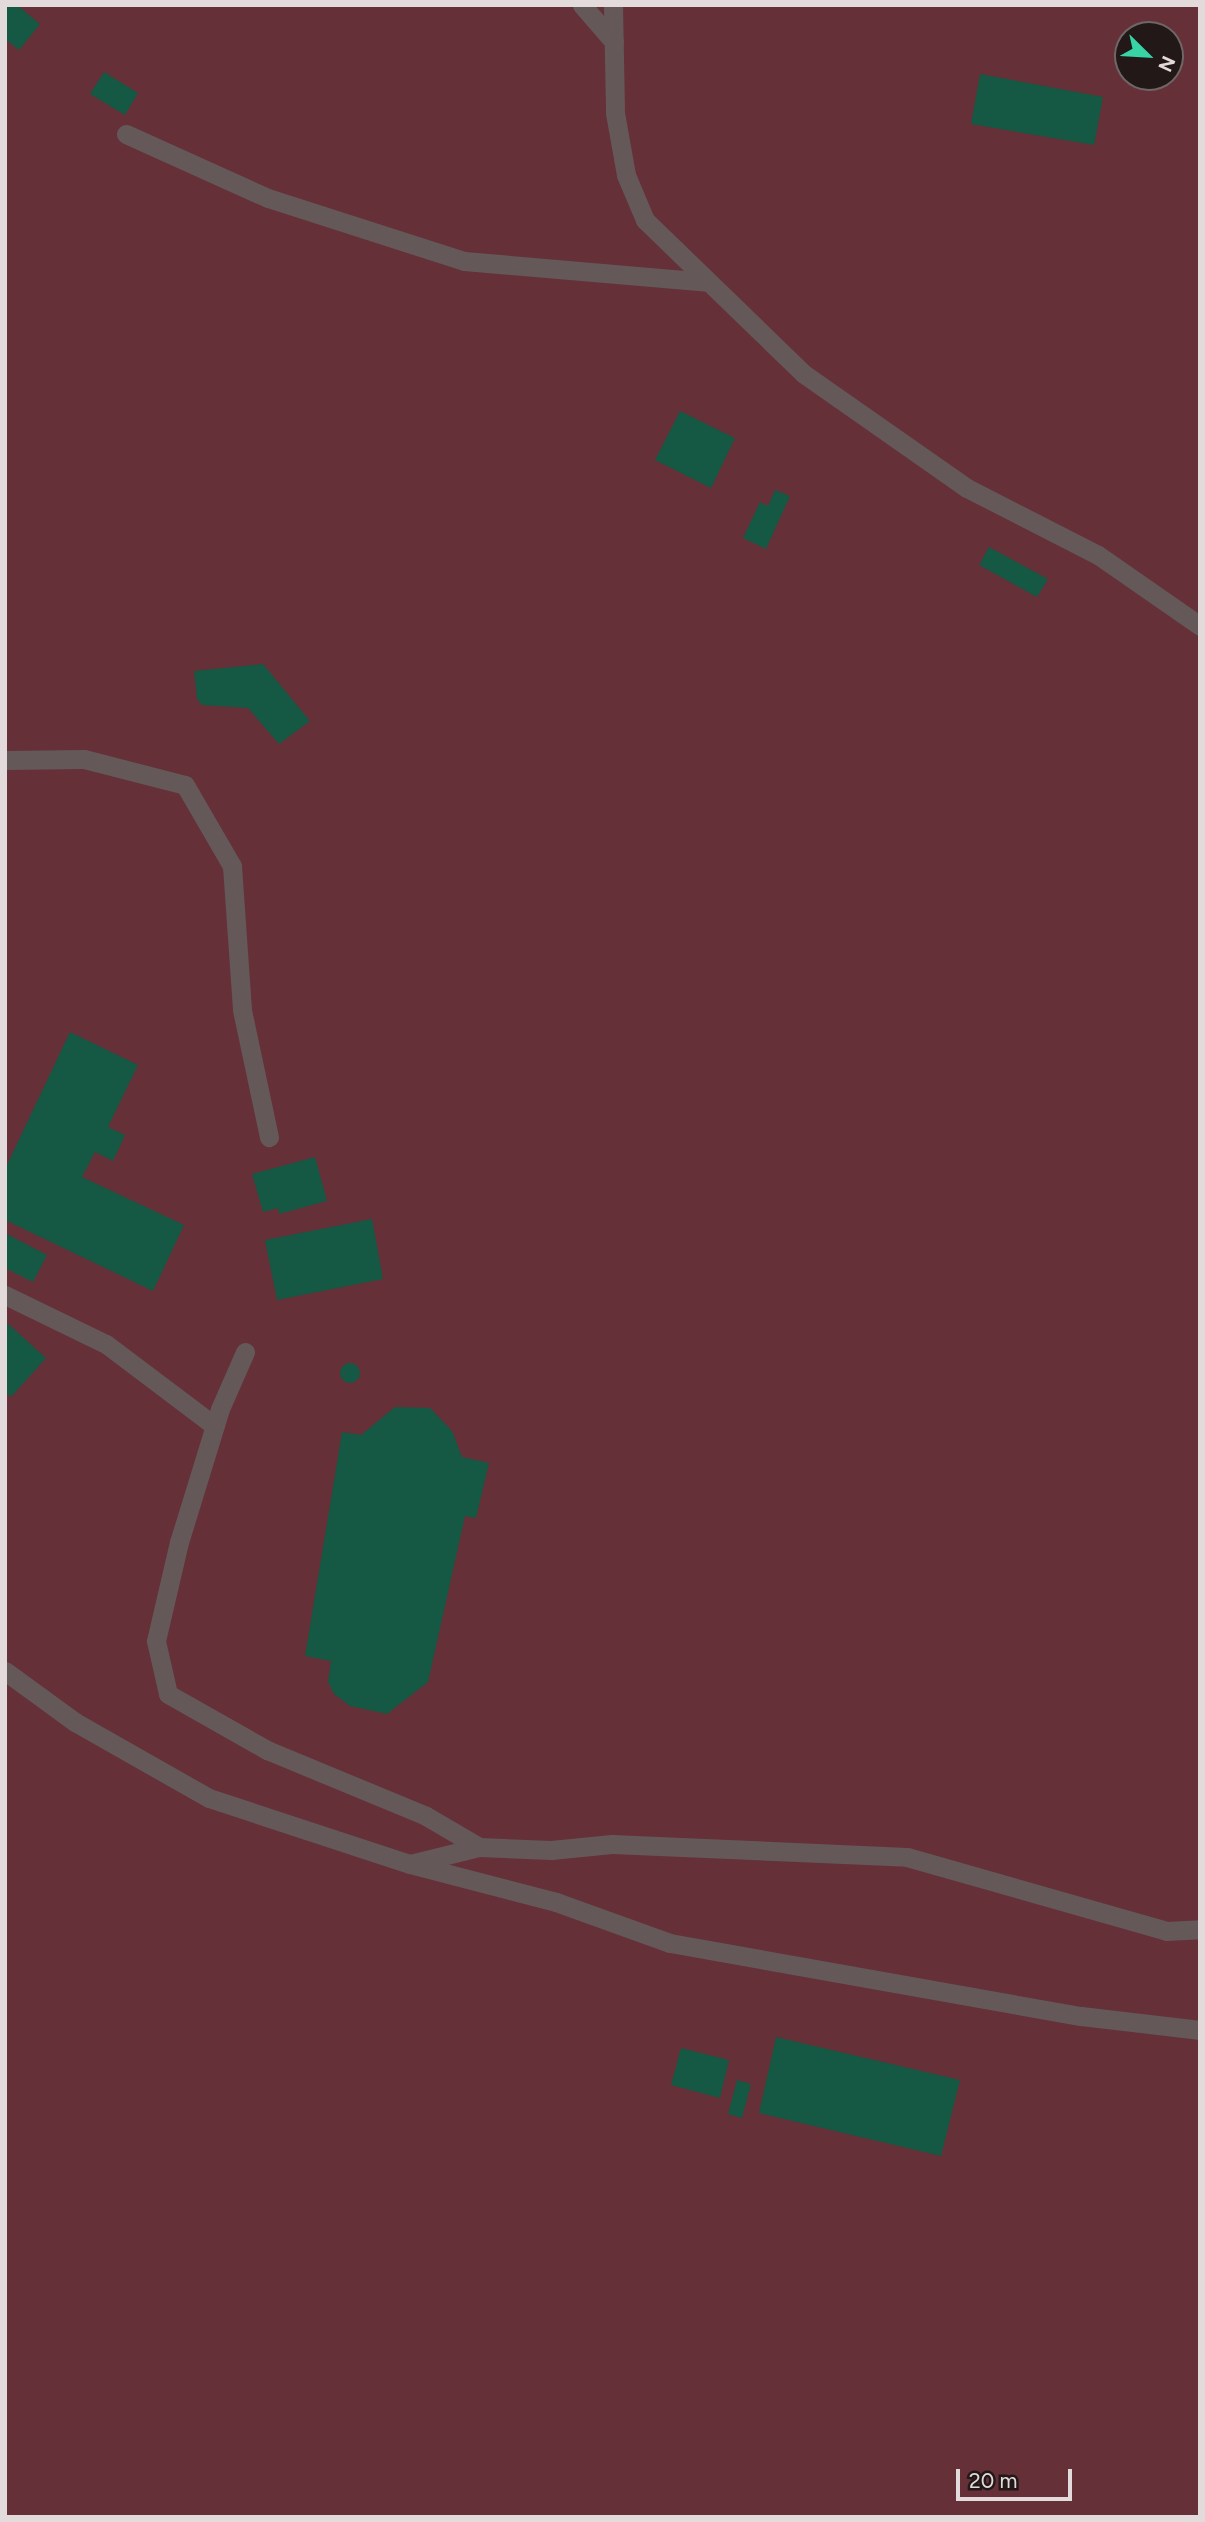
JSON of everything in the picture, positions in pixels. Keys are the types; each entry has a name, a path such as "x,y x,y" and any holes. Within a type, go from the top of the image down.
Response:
{"street":[{"path":"582,5 614,42"},
{"path":"613,5 615,113 626,175 646,220 804,374 956,481 1098,555 1200,626"},
{"path":"125,134 268,198 464,261 707,282"},
{"path":"5,760 84,759 185,785 232,866 242,1010 268,1137"},
{"path":"5,1295 106,1344 215,1426"},
{"path":"244,1352 215,1426 179,1542 156,1641 167,1694 267,1749 426,1816 479,1847"},
{"path":"5,1671 75,1722 209,1798 410,1864 556,1902 670,1943 1081,2015 1200,2030"},
{"path":"410,1864 479,1847 551,1850 612,1844 719,1846 906,1857 1166,1931 1200,1929"}],"shaded area":[{"path":"5,5 1200,5 1200,2517 5,2517"}],"building":[{"path":"5,5 17,5 40,24 19,50 5,39"},
{"path":"104,72 138,93 125,115 90,94"},
{"path":"980,74 1103,97 1094,145 971,124"},
{"path":"680,411 735,438 711,488 655,460"},
{"path":"775,490 790,496 766,549 743,538 760,502 768,506"},
{"path":"989,547 1048,579 1037,597 979,565"},
{"path":"263,664 310,721 279,744 248,708 202,705 197,699 194,671"},
{"path":"70,1032 138,1065 108,1127 125,1135 113,1161 95,1152 82,1177 184,1225 153,1291 5,1220 5,1169"},
{"path":"315,1157 327,1201 279,1214 278,1208 263,1212 252,1174"},
{"path":"372,1219 383,1279 277,1300 265,1240"},
{"path":"5,1233 47,1255 33,1282 5,1268"},
{"path":"5,1321 46,1358 11,1397 5,1392"},
{"path":"350,1363 357,1366 360,1373 357,1380 350,1383 343,1380 340,1373 343,1366"},
{"path":"395,1407 430,1408 452,1431 462,1457 489,1463 476,1518 465,1516 428,1682 387,1714 350,1706 334,1694 328,1682 331,1661 305,1656 342,1432 361,1435"},
{"path":"776,2037 960,2080 941,2156 759,2113"},
{"path":"681,2048 729,2060 720,2098 671,2085"},
{"path":"737,2080 751,2084 742,2118 728,2114"}]}
